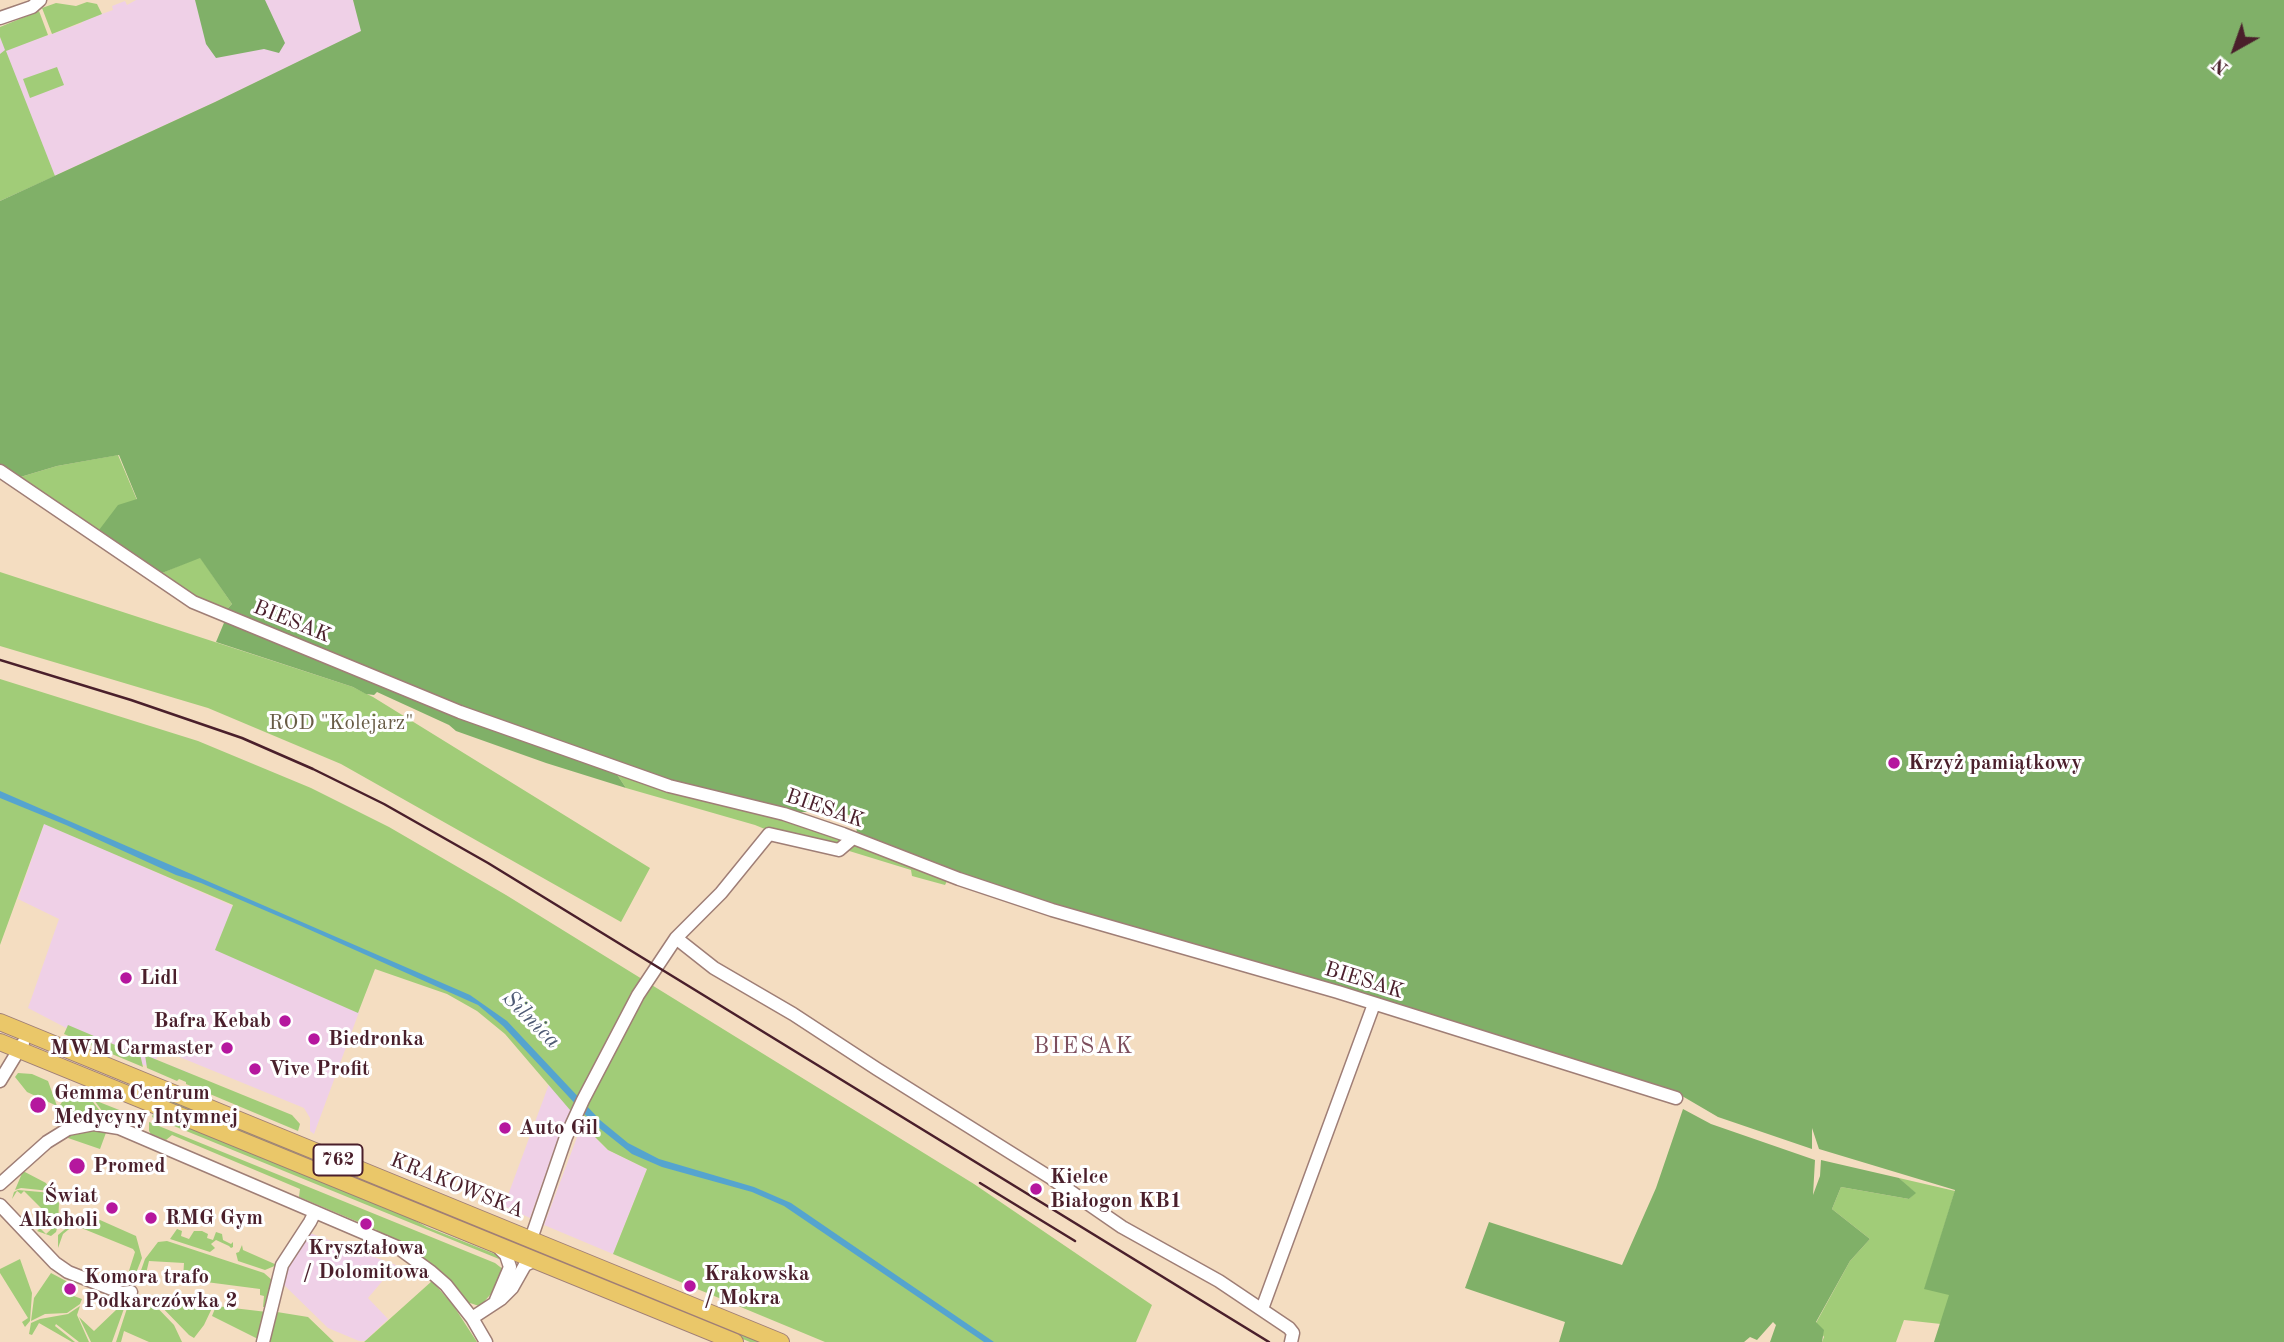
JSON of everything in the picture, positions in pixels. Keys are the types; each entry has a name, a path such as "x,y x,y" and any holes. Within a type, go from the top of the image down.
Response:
{"main road":[{"name":"KRAKOWSKA","path":"0,1022 781,1342"},
{"name":"KRAKOWSKA","path":"0,1042 536,1261 718,1339 735,1342"}],"street":[{"path":"0,18 34,6 40,0"},
{"name":"BIESAK","path":"0,471 193,602 460,712 669,786 784,814 1024,901 1374,1004 1676,1098"},
{"path":"531,1239 566,1137 580,1105 638,995 676,938 721,893 769,834 839,850 853,838"},
{"path":"676,938 714,968 793,1014 1051,1178 1122,1227 1196,1267 1262,1309 1289,1328 1293,1333 1291,1342"},
{"path":"1262,1309 1374,1004"},
{"path":"0,1082 28,1034"},
{"path":"0,1184 54,1136 74,1126 99,1124 119,1128 384,1240 410,1256 446,1285 472,1318 486,1342"},
{"path":"0,1205 55,1264 121,1293 131,1292"},
{"path":"263,1342 282,1265 314,1212"},
{"path":"494,1244 506,1255 510,1267 494,1303"},
{"path":"472,1318 507,1293 525,1265 536,1261"}],"shaded area":[{"path":"136,0 353,0 362,31 0,201 0,37 6,50 82,23 113,10 112,6 125,1 127,5"},
{"path":"44,823 233,906 216,950 359,1012 314,1134 310,1131 310,1118 304,1108 160,1049 156,1060 190,1073 187,1082 116,1054 28,1008 59,919 18,899"},
{"path":"549,1084 571,1109 530,1218 504,1206"},
{"path":"582,1124 608,1150 647,1169 613,1254 544,1225"},
{"path":"310,1233 396,1265 368,1298 388,1319 365,1341 328,1328 283,1284 292,1259"}],"green space":[{"path":"195,0 265,0 285,43 279,53 264,49 216,58 206,44"},
{"path":"353,0 2284,0 2284,1342 1934,1342 1949,1295 1924,1289 1955,1190 1819,1149 1812,1128 1812,1149 1718,1117 1677,1093 1009,891 858,837 854,817 840,812 788,812 614,770 626,788 456,731 449,725 377,692 374,695 366,694 353,687 216,642 226,618 221,615 232,604 200,558 157,575 96,534 118,505 137,499 119,455 57,466 17,478 0,466 0,201 361,31"},
{"path":"87,2 97,4 102,14 52,34 42,8 56,3 76,6"},
{"path":"39,11 48,35 6,51 55,176 0,201 0,54 5,50 0,37 0,27"},
{"path":"57,67 64,85 30,98 23,79"},
{"path":"118,455 137,500 96,534 17,478 57,466"},
{"path":"200,557 232,604 224,612 157,575"},
{"name":"ROD \"Kolejarz\"","path":"0,572 353,687 650,868 621,922 341,764 208,708 0,646"},
{"path":"0,679 198,741 311,788 389,827 506,895 974,1184 1152,1305 1136,1342 825,1342 613,1254 647,1169 608,1150 582,1124 505,1034 477,1011 447,994 375,969 358,1013 215,950 233,905 44,824 0,945"},
{"path":"614,770 790,820 840,837 842,842 837,847 772,832 626,788"},
{"path":"852,845 948,879 945,885 912,876 911,870 846,850"},
{"path":"68,1025 134,1053 135,1051 140,1054 143,1067 64,1034"},
{"path":"145,1055 292,1115 300,1124 298,1131 179,1079 177,1081 147,1068"},
{"path":"58,1057 131,1086 170,1098 546,1255 543,1258 57,1060"},
{"path":"18,1073 32,1074 48,1081 57,1106 27,1092 15,1077"},
{"path":"70,1090 90,1098 107,1120 69,1124 60,1105"},
{"path":"94,1100 137,1117 130,1126 108,1119"},
{"path":"1683,1109 1711,1124 1815,1160 1813,1195 1820,1176 1821,1160 1899,1178 1916,1193 1909,1199 1841,1187 1832,1209 1870,1239 1850,1261 1816,1322 1824,1330 1822,1342 1770,1342 1776,1325 1773,1322 1757,1340 1750,1337 1744,1342 1559,1342 1565,1322 1465,1288 1489,1222 1622,1265 1656,1188"},
{"path":"153,1114 175,1120 397,1211 427,1227 500,1256 507,1264 152,1117"},
{"path":"149,1122 495,1263 504,1270 496,1288 479,1306 470,1303 468,1305 376,1233 377,1230 371,1228 370,1223 365,1221 363,1224 299,1197 300,1189 172,1135 166,1140 151,1134"},
{"path":"81,1129 107,1130 100,1149 68,1138 69,1133"},
{"path":"23,1171 46,1183 50,1191 21,1188 15,1190"},
{"path":"1899,1178 1955,1191 1925,1288 1950,1294 1941,1324 1904,1320 1896,1342 1822,1342 1824,1337 1816,1323 1850,1261 1870,1239 1832,1209 1841,1187 1909,1199 1915,1193"},
{"path":"18,1190 52,1193 59,1203 58,1225 56,1232 51,1236 37,1231 40,1228 46,1234 57,1224 24,1191 21,1194 17,1191 12,1199 14,1192"},
{"path":"100,1220 136,1236 142,1258 136,1273 127,1277 135,1252 133,1249 74,1225 63,1234 58,1248 58,1235 74,1222"},
{"path":"177,1229 182,1231 181,1236 189,1239 194,1231 202,1231 208,1234 207,1238 213,1240 216,1232 222,1234 223,1240 231,1244 233,1242 233,1247 216,1240 211,1244 215,1248 210,1252 170,1239"},
{"path":"167,1241 264,1273 272,1280 266,1307 263,1307 264,1296 260,1295 260,1289 183,1279 184,1263 149,1261 143,1286 139,1276 145,1259 158,1242"},
{"path":"242,1245 243,1250 277,1265 265,1270 238,1261 236,1253"},
{"path":"550,1255 767,1342 750,1342 548,1260"},
{"path":"20,1259 32,1293 30,1321 25,1327 22,1322 28,1318 0,1273 0,1269"},
{"path":"51,1273 68,1282 63,1292 82,1299 80,1304 67,1313 45,1314 31,1321 34,1298"},
{"path":"432,1281 453,1305 477,1342 364,1342"},
{"path":"132,1293 148,1298 174,1325 182,1342 149,1342 124,1331 121,1342 116,1342"},
{"path":"153,1298 213,1306 194,1338"},
{"path":"122,1302 126,1303 112,1342 91,1342 79,1317 94,1331"},
{"path":"80,1306 77,1315 89,1342 79,1342 56,1324 55,1326 75,1342 39,1323 32,1335 29,1334 31,1323 68,1314"},
{"path":"216,1306 267,1312 260,1340 212,1316"},
{"path":"277,1312 308,1317 334,1342 269,1342"}],"water":[{"path":"0,791 470,995 507,1021 600,1120 628,1143 659,1159 754,1187 791,1203 994,1342 984,1342 784,1206 752,1192 662,1167 632,1154 593,1123 503,1026 478,1005 299,925 0,798"}],"railway":[{"path":"0,660 131,700 242,738 384,804 488,863 1269,1342"},
{"path":"980,1183 1075,1241"}],"place":[{"name":"Krzyż pamiątkowy","path":"1894,763"},
{"name":"Lidl","path":"126,978"},
{"name":"Bafra Kebab","path":"285,1021"},
{"name":"Biedronka","path":"314,1039"},
{"name":"MWM Carmaster","path":"227,1048"},
{"name":"Vive Profit","path":"255,1069"},
{"name":"Gemma Centrum Medycyny Intymnej","path":"38,1105"},
{"name":"Auto Gil","path":"505,1128"},
{"name":"Promed","path":"77,1166"},
{"name":"Kielce Białogon KB1","path":"1036,1189"},
{"name":"Świat Alkoholi","path":"112,1208"},
{"name":"RMG Gym","path":"151,1218"},
{"name":"Kryształowa / Dolomitowa","path":"366,1224"},
{"name":"Krakowska / Mokra","path":"690,1286"},
{"name":"Komora trafo Podkarczówka 2","path":"70,1289"}],"district":[{"name":"BIESAK","path":"1084,1047"}],"water label":[{"name":"Silnica","path":"531,1020"}]}
